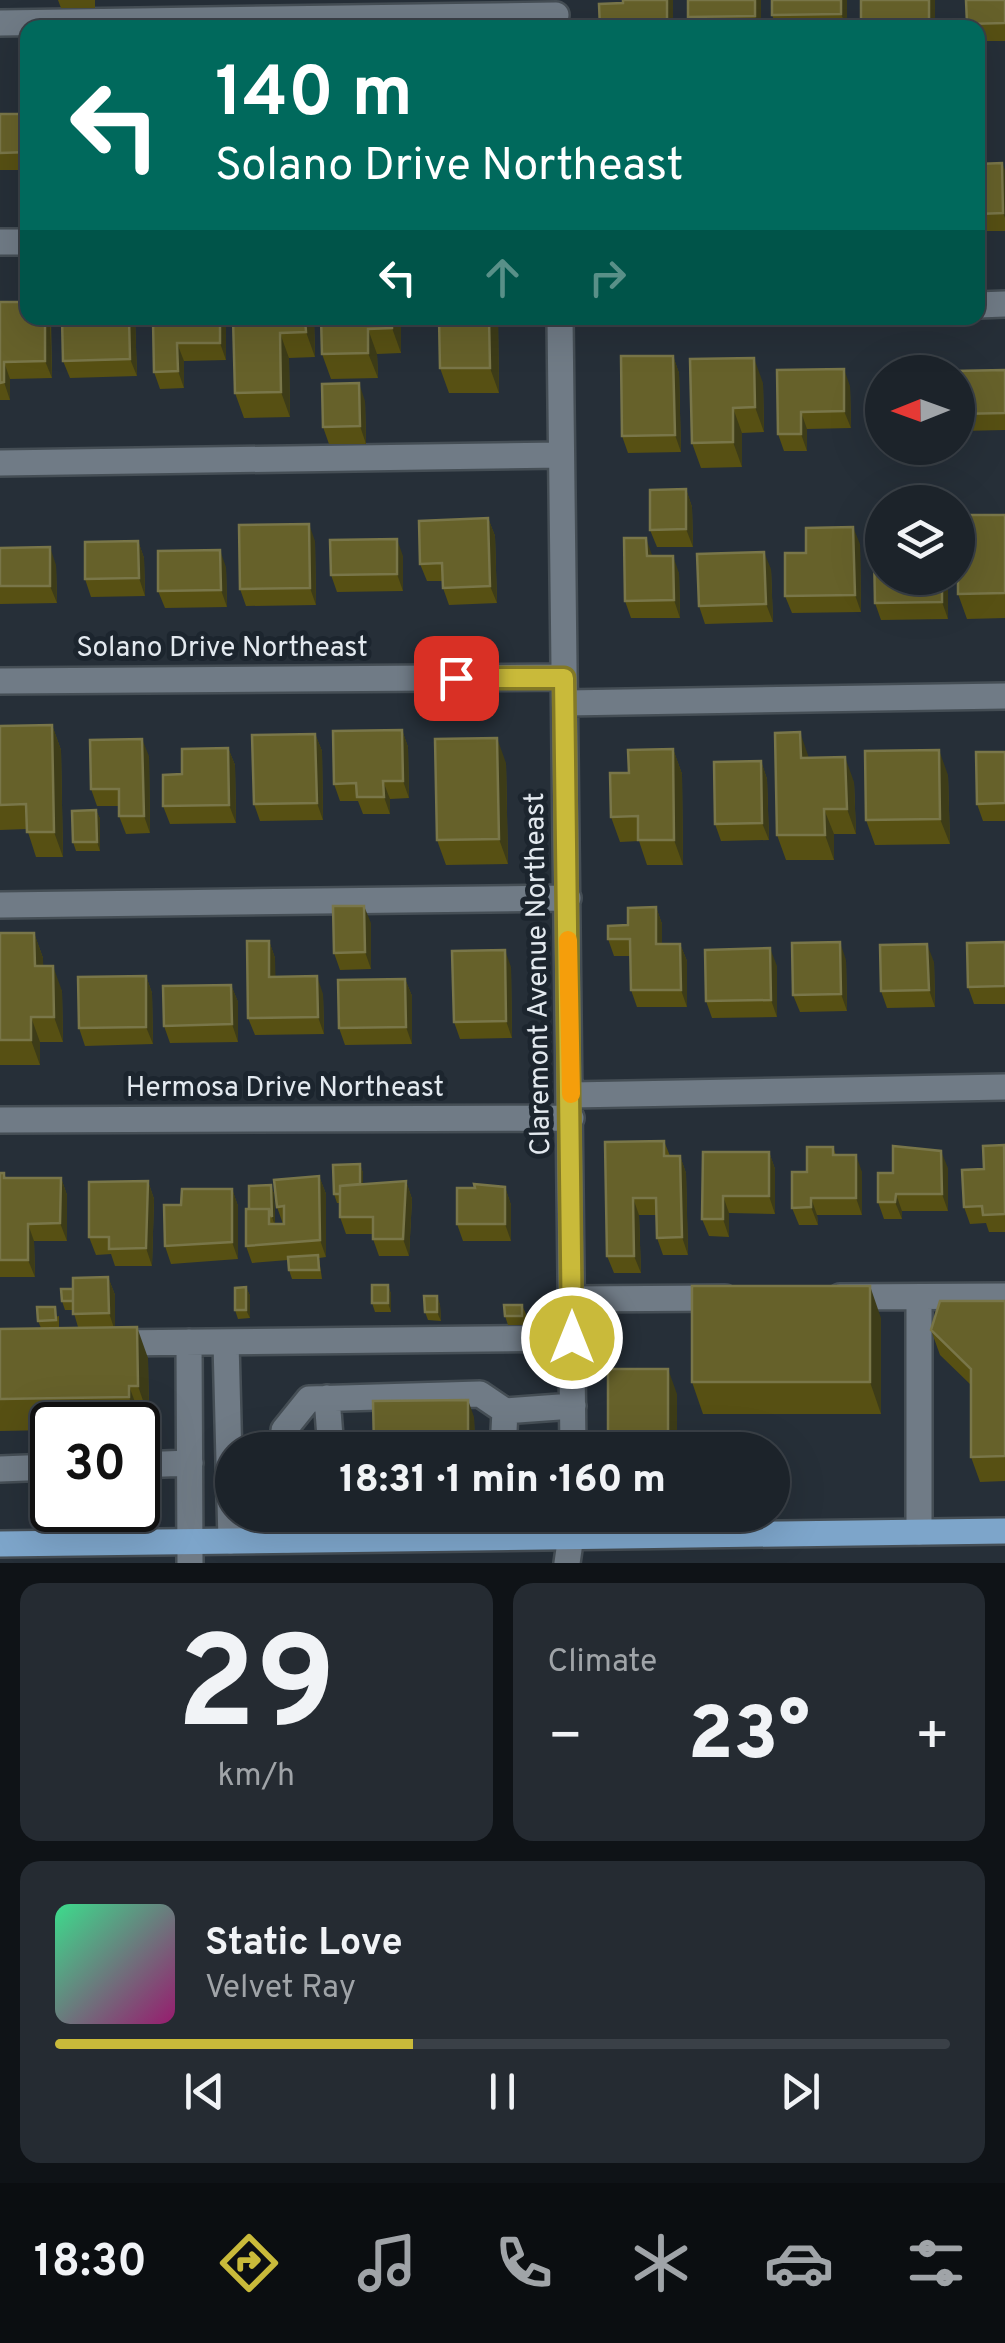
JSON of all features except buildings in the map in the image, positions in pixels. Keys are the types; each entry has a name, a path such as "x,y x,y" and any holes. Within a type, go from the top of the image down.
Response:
{"main road":[{"path":"790,1530 1005,1530"},
{"path":"0,1544 190,1552 269,1532"}],"street":[{"path":"185,20 556,14"},
{"name":"Claremont Avenue Northeast","path":"560,325 574,1432"},
{"path":"0,463 561,455"},
{"name":"Solano Drive Northeast","path":"0,681 1005,696"},
{"path":"0,905 568,898"},
{"name":"Hermosa Drive Northeast","path":"0,1120 571,1106 1005,1087"},
{"path":"806,1298 1005,1296"},
{"path":"919,1297 919,1532"},
{"path":"572,1299 748,1298"},
{"path":"94,1344 572,1338"},
{"path":"188,1342 190,1552"},
{"path":"226,1342 231,1541"},
{"path":"284,1432 308,1399 480,1394 504,1411 573,1406"},
{"path":"327,1398 330,1432"},
{"path":"503,1432 504,1411"},
{"path":"160,1464 190,1463"},
{"path":"0,1469 30,1468"},
{"path":"567,1563 573,1532"}],"slow traffic":[{"path":"568,940 571,1094"}],"route":[{"path":"456,678 564,678 572,1338"}]}
